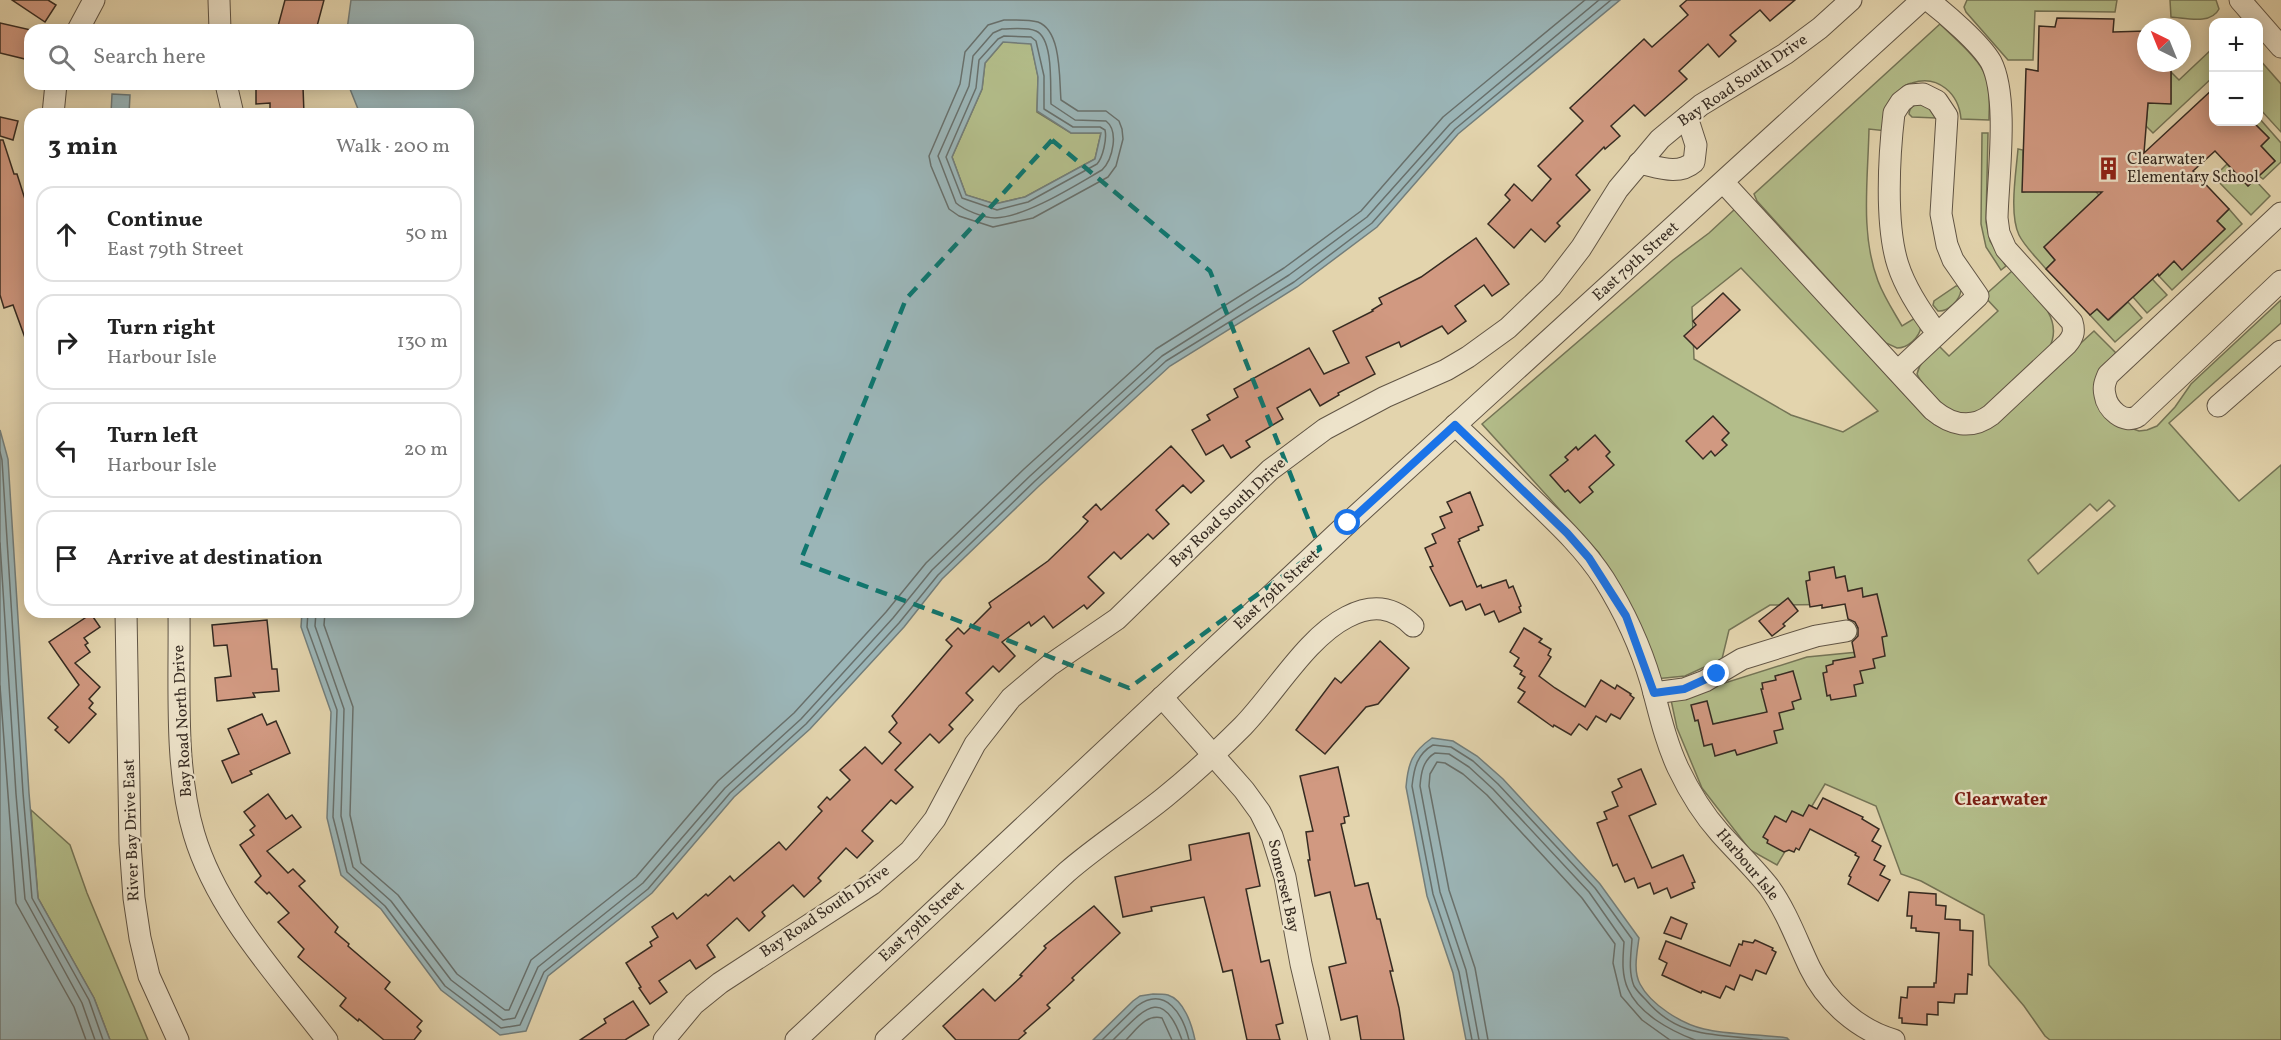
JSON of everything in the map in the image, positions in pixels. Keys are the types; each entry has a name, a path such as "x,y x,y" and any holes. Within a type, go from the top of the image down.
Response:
{"street":[{"path":"81,24 94,0"},
{"path":"219,0 220,24"},
{"name":"Bay Road South Drive","path":"664,1040 694,1004 720,983 872,884 910,851 935,819 984,730 1011,698 1050,665 1117,620 1270,470 1325,429 1384,397 1446,370 1475,353 1508,328 1551,287 1581,248 1618,189 1660,140 1708,101 1785,54 1820,28 1851,0"},
{"name":"East 79th Street","path":"796,1040 1455,425 1724,183 1922,0"},
{"path":"1724,183 1943,418 1956,424 1980,423 2067,344 2074,333 2072,322 2006,249 1999,233 1997,218 2001,108 2000,86 1996,73 1989,59 1974,42 1928,0"},
{"path":"2240,0 2281,47"},
{"path":"54,108 55,90"},
{"path":"227,90 232,108"},
{"path":"1898,371 1978,296 1950,252 1941,214 1947,116 1937,101 1923,94 1910,95 1900,102 1894,113 1890,218 1898,265 1919,309 1937,333"},
{"path":"1639,163 1679,170 1694,162 1696,145 1687,117"},
{"path":"2281,213 2108,375 2104,385 2104,394 2109,406 2125,418 2133,419 2138,416 2281,280"},
{"path":"2218,406 2281,351"},
{"name":"Harbour Isle","path":"1455,425 1567,533 1589,558 1626,616 1654,693 1666,737 1685,783 1718,831 1755,869 1772,891 1819,983 1834,1002 1852,1019 1894,1040"},
{"path":"886,1040 1067,872 1098,846 1165,797 1212,754 1243,725 1326,631 1361,610 1381,609 1401,614 1413,626"},
{"name":"River Bay Drive East","path":"126,618 130,853 136,918 149,976 178,1040"},
{"name":"Bay Road North Drive","path":"179,618 182,761 189,818 199,849 216,887 233,915 327,1040"},
{"path":"1654,693 1684,689 1705,681 1742,659 1816,636 1846,631"},
{"name":"Somerset Bay","path":"1162,698 1250,798 1264,819 1275,844 1285,877 1318,1040"}],"highlighted area":[{"path":"1052,140 1210,271 1320,549 1129,688 800,562 906,299"}],"green space":[{"path":"1967,0 2117,0 2115,12 2035,11 2033,60 2008,60 1966,12 1964,7"},
{"path":"2170,0 2216,0 2219,9 2215,14 2204,19 2171,17"},
{"path":"1940,24 1966,49 1983,70 1989,88 1989,120 1961,119 1956,102 1945,88 1930,81 1921,81 1905,85 1897,94 1887,131 1869,129 1866,206 1872,263 1883,293 1902,326 1915,318 1921,327 1912,342 1897,348 1886,343 1871,327 1757,201 1754,194"},
{"path":"1003,42 1031,43 1038,76 1037,112 1071,133 1101,133 1095,159 1025,197 995,204 966,195 952,157 982,89 985,63"},
{"path":"2209,52 2209,81 2153,133 2146,126 2148,103 2171,103 2171,72 2179,80 2188,72 2191,72 2191,69"},
{"path":"2263,64 2281,84 2281,132 2263,112"},
{"path":"1927,102 1936,118 1912,117 1909,114 1913,107"},
{"path":"2263,123 2281,143 2281,162 2263,179 2259,176 2275,161 2261,146 2269,138 2257,126 2263,126"},
{"path":"1982,133 1988,133 1986,222 1990,241 2006,266 2001,270 1986,247 1981,224"},
{"path":"2018,149 2023,150 2023,192 2083,178 2099,195 2044,247 2055,260 2046,269 2024,244 2016,226 2014,193"},
{"path":"2227,164 2248,186 2255,180 2270,196 2251,215 2214,177"},
{"path":"1735,209 1925,417 1948,431 1963,434 1989,427 2094,331 2116,353 2106,365 2116,423 2139,431 2157,426 2175,407 2191,384 2281,300 2281,323 2169,423 2239,501 2281,465 2281,1040 2050,1040 1989,965 1984,915 1921,881 1901,874 1876,806 1825,784 1777,865 1750,850 1702,788 1677,728 1671,700 1807,657 1868,651 1866,604 1770,605 1729,630 1722,659 1685,676 1655,679 1640,628 1599,553 1482,424 1673,260 1709,233","holes":["1741,268 1878,411 1843,432 1791,415 1694,359 1692,307","2109,500 2115,506 2038,574 2028,560 2090,504 2097,511"]},
{"path":"2229,209 2242,224 2172,290 2159,276 2174,261 2182,269 2225,229 2217,221"},
{"path":"2130,255 2167,295 2147,313 2133,297 2141,289"},
{"path":"2012,271 2037,296 2050,315 2053,337 2049,348 1985,408 1969,414 1955,412 1943,404 1923,384 1917,374 1918,369 1938,345 1949,356 1998,311 1984,296"},
{"path":"1956,286 1961,290 1956,301 1946,310 1938,311 1933,305 1934,301"},
{"path":"2128,302 2142,318 2115,342 2090,315 2097,309 2109,320"},
{"path":"31,810 70,845 87,893 148,1040 110,1040 94,998 38,898"}],"water":[{"path":"351,0 1620,0 1458,134 1377,227 1297,287 1170,366 1039,486 942,579 904,627 810,729 734,797 652,893 548,976 526,1031 500,1035 441,990 381,909 341,875 327,818 331,712 301,627 302,618 474,618 474,108 358,108 350,90 474,90 474,24 348,24","holes":["1003,42 1031,44 1038,77 1037,111 1071,133 1101,133 1095,159 1025,197 995,204 966,195 952,157 982,89 985,63"]},
{"path":"112,94 130,95 129,108 111,108"},
{"path":"0,430 8,459 29,793 38,898 94,998 110,1040 0,1040"},
{"path":"1432,738 1453,741 1477,756 1503,779 1600,884 1639,938 1636,962 1638,979 1645,992 1659,1006 1677,1018 1704,1029 1789,1040 1466,1040 1453,973 1427,896 1406,787 1412,759"},
{"path":"1168,995 1179,1002 1189,1020 1195,1040 1093,1040 1133,1001 1140,996"}],"building":[{"path":"12,0 48,0 56,5 45,22"},
{"path":"285,0 324,0 318,24 279,24"},
{"path":"1687,0 1795,0 1770,21 1760,10 1730,35 1736,41 1719,57 1708,44 1679,71 1687,79 1645,116 1634,105 1611,126 1620,136 1605,149 1604,147 1576,175 1590,190 1557,223 1560,226 1545,242 1531,229 1514,248 1488,224 1510,200 1505,195 1514,184 1532,201 1551,179 1538,166 1583,121 1570,108 1644,39 1652,47 1688,15 1680,6"},
{"name":"Clearwater Elementary School","path":"2057,18 2114,19 2113,32 2137,31 2137,72 2171,72 2171,104 2148,103 2144,153 2209,93 2209,126 2257,126 2269,138 2261,146 2275,161 2248,186 2215,151 2193,171 2229,209 2217,221 2225,229 2182,270 2174,261 2108,320 2097,309 2090,315 2046,269 2055,260 2044,247 2102,192 2022,192 2026,69 2038,71 2039,26 2055,27"},
{"path":"0,23 24,28 24,59 0,53"},
{"path":"256,90 303,90 304,108 270,108 270,103 256,104"},
{"path":"0,117 18,121 13,140 0,136"},
{"path":"0,140 3,140 24,196 24,335 13,305 4,308 0,295"},
{"path":"1476,238 1509,284 1492,296 1484,285 1455,306 1466,321 1448,334 1442,326 1401,347 1399,342 1366,357 1375,374 1338,393 1339,395 1320,406 1310,389 1277,408 1283,419 1246,441 1250,447 1231,458 1223,445 1206,455 1192,430 1210,420 1207,415 1238,397 1234,389 1309,348 1324,374 1349,363 1333,331 1373,311 1382,304 1379,298 1421,277"},
{"path":"1723,293 1740,310 1697,349 1684,336 1696,325 1693,321"},
{"path":"1713,416 1729,433 1722,440 1727,445 1715,456 1711,451 1703,459 1686,441"},
{"path":"1595,435 1610,452 1606,456 1614,465 1589,487 1593,492 1580,503 1568,490 1565,492 1550,475 1568,460 1565,457 1576,447 1578,450"},
{"path":"1171,446 1204,481 1191,493 1183,485 1156,510 1169,524 1153,539 1148,534 1121,559 1114,552 1088,577 1104,593 1087,609 1084,605 1053,628 1044,616 1031,626 1029,622 1002,642 1015,656 999,672 993,666 966,693 973,700 949,725 953,729 939,743 930,734 895,770 913,787 896,804 891,800 862,831 873,841 857,858 846,848 818,878 821,881 804,897 793,885 762,912 765,916 749,931 737,918 707,945 715,957 696,969 690,960 659,981 667,992 650,1004 626,963 652,946 650,942 658,937 652,927 673,913 677,919 730,876 734,881 779,842 786,850 822,811 818,807 827,797 830,800 850,780 840,770 865,747 882,764 901,743 889,732 897,723 892,716 952,646 946,640 958,628 964,634 991,607 989,603 1048,561 1079,531 1088,521 1083,517 1096,504 1101,510"},
{"path":"1470,492 1483,525 1478,527 1479,530 1459,539 1458,542 1477,587 1481,585 1482,588 1506,580 1509,588 1513,586 1521,606 1519,607 1521,612 1499,622 1494,611 1485,615 1480,604 1466,610 1462,601 1450,606 1430,567 1433,566 1425,548 1436,543 1432,534 1445,528 1440,517 1452,512 1447,502"},
{"path":"1834,567 1836,578 1845,576 1848,591 1862,588 1863,597 1877,594 1887,636 1882,637 1885,656 1873,659 1875,668 1860,671 1863,683 1854,685 1856,696 1831,700 1830,695 1827,696 1823,673 1827,672 1826,666 1833,664 1833,661 1855,657 1852,642 1858,636 1858,628 1855,622 1848,619 1845,604 1822,608 1822,605 1810,607 1806,581 1810,580 1809,572"},
{"path":"1788,598 1798,611 1783,624 1785,626 1772,636 1759,621"},
{"path":"85,618 94,618 100,627 84,638 88,643 85,645 90,652 75,663 100,687 89,699 93,703 89,708 96,714 69,743 55,730 58,727 48,718 79,685 49,642"},
{"path":"267,620 272,669 277,669 279,691 253,693 255,697 217,701 215,678 231,676 227,645 214,646 212,625"},
{"path":"1524,628 1542,639 1539,642 1551,649 1548,655 1551,657 1539,676 1585,707 1601,680 1615,689 1617,685 1631,694 1634,698 1620,719 1611,714 1606,722 1596,716 1587,730 1579,724 1571,735 1554,725 1553,727 1518,702 1525,692 1518,688 1525,677 1520,674 1522,671 1514,666 1519,658 1510,652"},
{"path":"1380,641 1409,668 1378,704 1366,707 1325,754 1296,730 1335,678 1341,683"},
{"path":"1793,671 1801,699 1792,702 1794,709 1779,713 1783,729 1774,731 1777,743 1737,755 1735,750 1715,756 1712,744 1704,746 1698,720 1695,721 1691,705 1707,701 1713,724 1767,712 1761,689 1763,689 1762,683 1776,680 1775,676"},
{"path":"262,714 267,725 276,721 290,753 250,771 252,774 232,783 222,761 239,754 228,729"},
{"path":"1338,767 1349,816 1344,817 1345,823 1341,824 1355,886 1368,883 1377,919 1380,919 1393,971 1390,971 1404,1040 1361,1040 1357,1016 1341,1020 1329,967 1346,963 1330,892 1315,896 1308,860 1310,860 1306,832 1313,831 1300,776"},
{"path":"1641,769 1656,804 1629,816 1652,868 1683,855 1695,882 1692,883 1694,888 1671,898 1667,888 1654,894 1650,883 1638,888 1634,878 1625,882 1617,864 1613,866 1597,823 1607,819 1604,812 1618,806 1612,792 1622,787 1618,779"},
{"path":"268,794 286,819 292,815 301,827 267,851 288,873 293,869 305,881 299,886 338,927 335,932 390,982 385,989 422,1021 417,1027 421,1031 414,1040 384,1040 340,1006 346,998 298,957 304,949 278,922 289,913 269,892 267,894 255,882 261,876 240,845 254,835 250,830 255,826 244,812"},
{"path":"1823,798 1863,817 1862,819 1879,829 1872,841 1881,846 1874,860 1885,866 1880,875 1890,880 1878,901 1848,884 1851,877 1849,876 1859,857 1855,855 1856,853 1810,829 1799,850 1796,848 1794,852 1789,850 1784,852 1767,843 1768,840 1763,837 1775,816 1786,822 1792,811 1803,816 1809,805 1817,809"},
{"path":"1249,833 1260,886 1246,889 1261,962 1269,960 1283,1023 1276,1025 1280,1040 1247,1040 1232,970 1223,972 1204,897 1151,907 1152,911 1123,917 1115,877 1191,860 1189,845"},
{"path":"1909,892 1936,894 1936,905 1946,906 1945,919 1960,920 1960,930 1973,931 1972,975 1968,974 1967,994 1955,994 1954,1003 1938,1002 1938,1015 1927,1014 1927,1025 1902,1023 1902,1018 1899,1018 1901,997 1907,998 1908,987 1934,987 1936,983 1939,933 1916,931 1916,928 1911,928 1912,916 1907,916"},
{"path":"1094,906 1120,933 1072,978 1074,980 1047,1005 1050,1008 1024,1031 1026,1033 1018,1040 956,1040 943,1026 983,989 995,1001 1022,976 1020,975 1046,948 1044,946"},
{"path":"1671,917 1687,924 1681,939 1664,933"},
{"path":"1755,940 1773,948 1772,950 1776,952 1766,974 1756,970 1752,980 1740,975 1734,990 1726,986 1720,998 1702,991 1701,993 1662,975 1667,963 1659,959 1666,941 1730,966 1739,944 1742,945 1743,941 1753,943"},
{"path":"633,1001 649,1025 625,1040 580,1040 606,1023 604,1019"}],"place":[{"name":"Clearwater Elementary School","path":"2109,169"}],"district":[{"name":"Clearwater","path":"2001,800"}],"route":[{"path":"1348,523 1455,425 1567,533 1589,558 1626,616 1654,693 1684,689 1717,674"}]}
